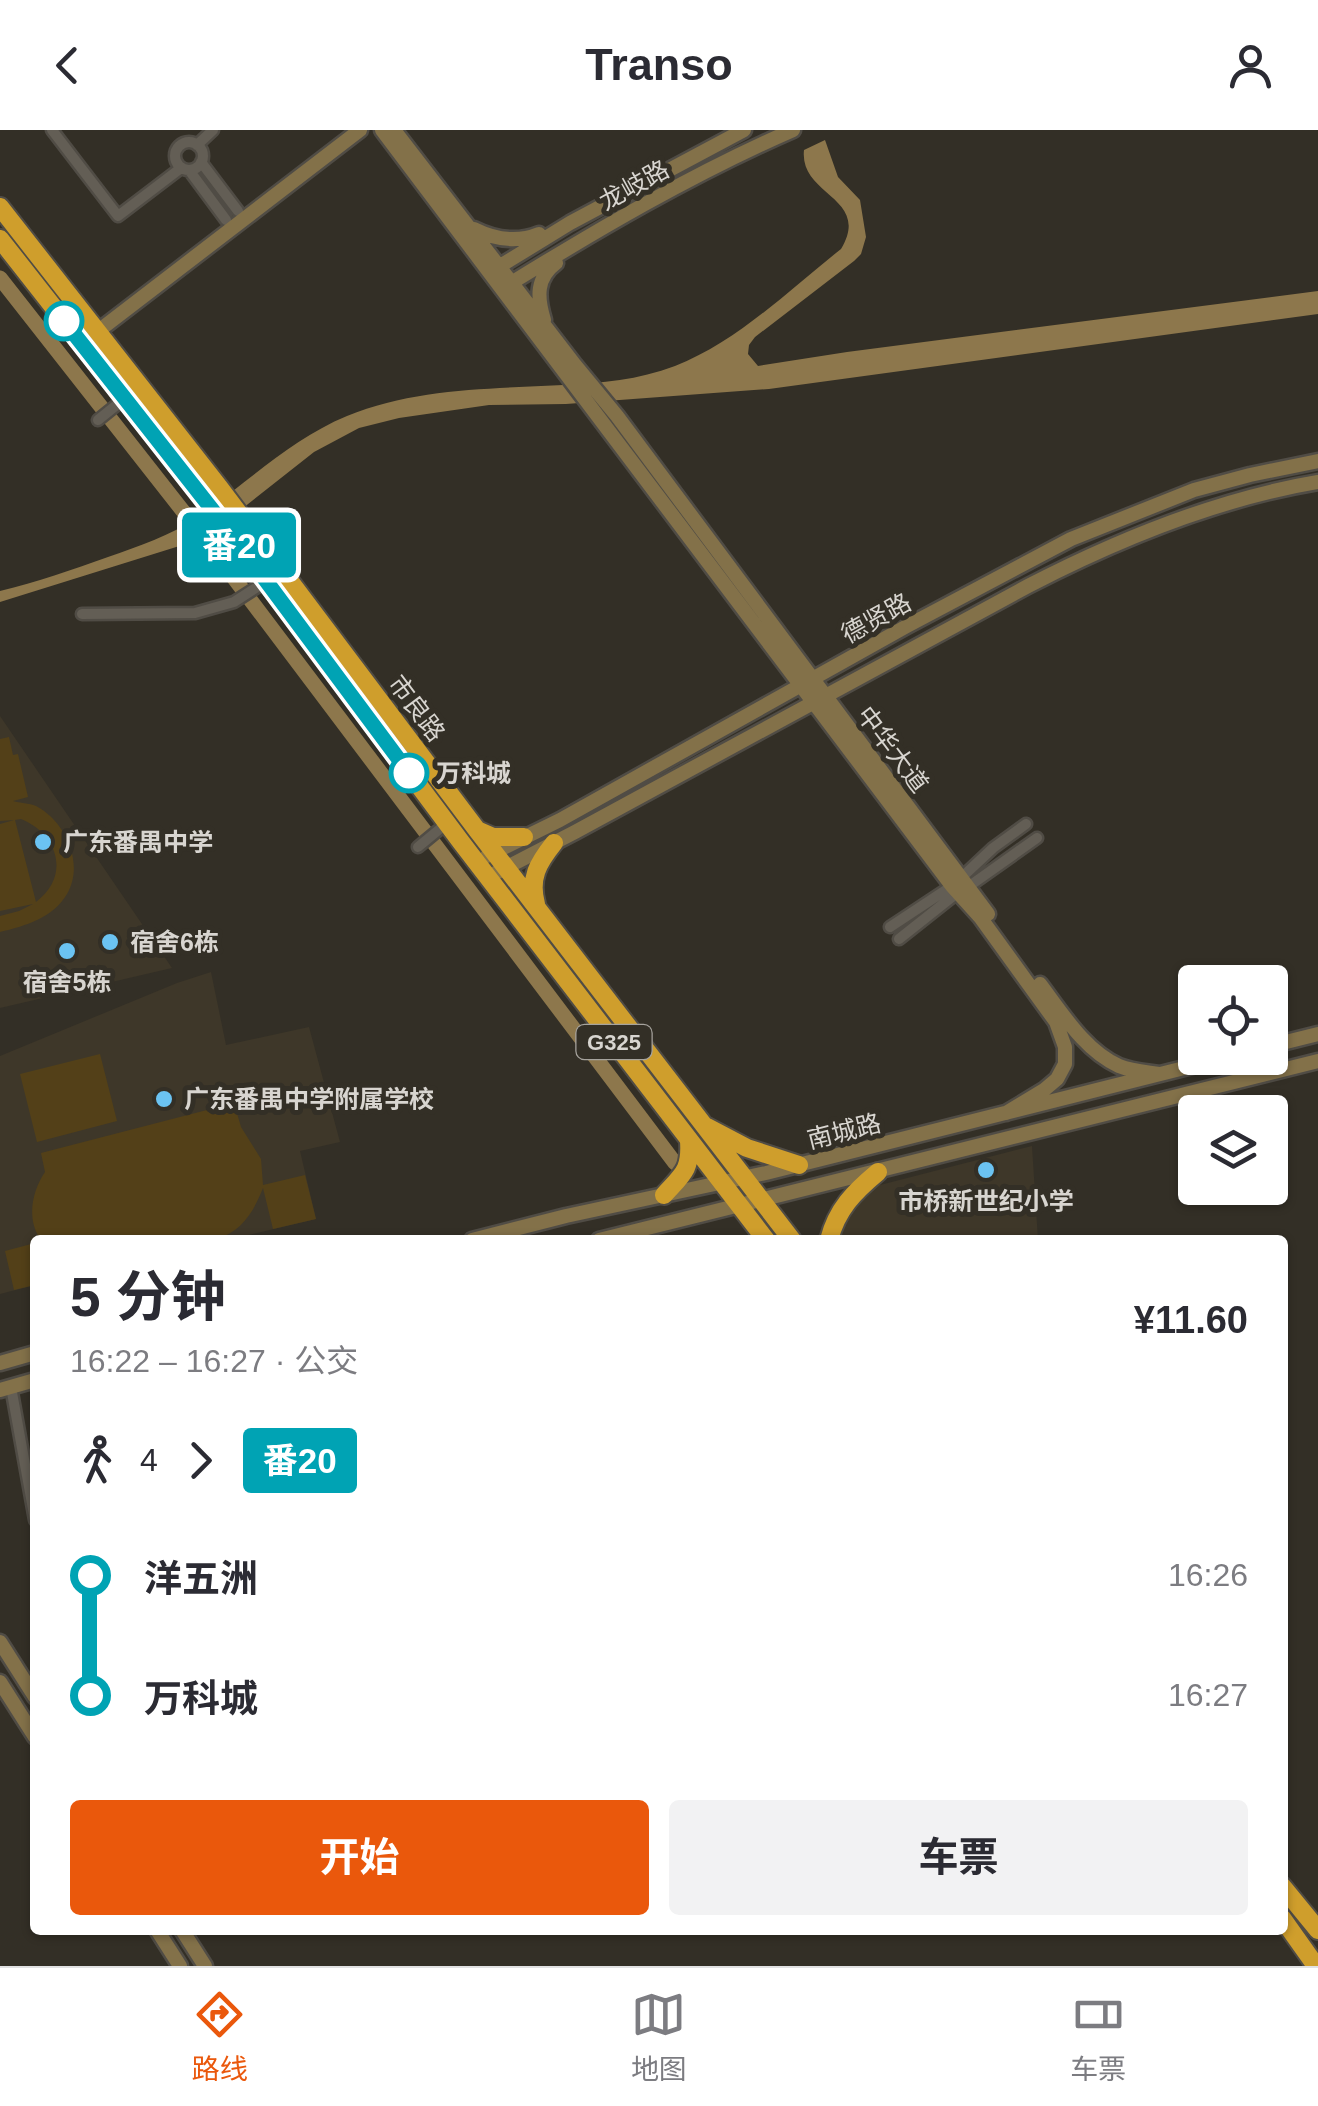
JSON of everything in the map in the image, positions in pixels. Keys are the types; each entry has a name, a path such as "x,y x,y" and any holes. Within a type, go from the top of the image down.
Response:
{"highway":[{"name":"市良路","path":"0,207 219,486 261,584 443,826 483,870 762,1235"},
{"name":"市良路","path":"0,239 121,402 204,499 238,527 788,1235"},
{"path":"477,830 493,837 524,838"},
{"path":"538,910 533,892 536,870 554,843"},
{"path":"703,1125 747,1148 798,1165"},
{"path":"669,1194 690,1159 690,1140"},
{"path":"831,1235 842,1207 878,1172"},
{"path":"1288,1893 1318,1930"},
{"path":"1288,1926 1316,1966"}],"street":[{"path":"52,130 118,216 185,169 196,168 202,154 197,145 187,142 178,146 175,160 185,169 232,215"},
{"path":"197,145 213,130"},
{"path":"94,328 344,130"},
{"path":"94,328 360,130"},
{"path":"382,130 547,330"},
{"path":"394,130 468,226 494,269"},
{"name":"龙岐路","path":"494,269 595,209 744,130"},
{"name":"龙岐路","path":"507,285 714,167 793,130"},
{"path":"201,162 232,215"},
{"path":"468,226 495,238 526,239 595,209"},
{"path":"601,229 547,270 542,279 538,298 547,330 563,365 618,416 806,682"},
{"path":"507,285 600,419 806,682"},
{"path":"98,420 121,402"},
{"name":"德贤路","path":"483,870 524,838 1018,566 1098,527 1208,486 1318,461"},
{"name":"德贤路","path":"500,860 554,843 1094,554 1200,511 1318,482"},
{"path":"82,614 195,614 234,602 261,584"},
{"name":"中华大道","path":"806,682 980,918 1060,1019 1117,1065 1159,1074"},
{"path":"899,939 959,886 993,848 1026,824"},
{"path":"418,847 443,826"},
{"path":"890,928 1037,838"},
{"name":"中华大道","path":"1006,1113 1057,1080 1065,1064 1066,1047 1060,1019"},
{"path":"1288,1042 1318,1034"},
{"name":"南城路","path":"619,1235 1318,1062"},
{"name":"南城路","path":"492,1235 798,1165 1178,1069"},
{"path":"842,1154 849,1179"},
{"path":"669,1194 680,1220"},
{"path":"0,1362 30,1353"},
{"path":"30,1382 5,1389 30,1498"},
{"path":"0,1642 30,1689"},
{"path":"0,1682 30,1729"},
{"path":"161,1935 180,1966"},
{"path":"185,1935 205,1966"}],"shaded area":[{"path":"825,140 838,177 860,200 866,237 861,254 755,337 748,354 758,366 1318,291 1318,314 769,389 566,404 489,405 399,418 359,428 314,452 205,538 0,602 0,591 81,567 176,530 288,449 347,416 427,395 634,378 698,356 762,314 841,249 848,232 848,218 805,165 804,150"},
{"name":"广东番禺中学","path":"0,716 172,968 0,1008"},
{"path":"9,737 13,755 18,754 28,797 13,801 36,806 56,822 69,844 74,869 67,894 54,909 28,924 0,932 0,916 33,904 0,911 0,824 14,820 0,821 0,739","holes":["15,820 34,826 56,856 54,880 36,902"]},
{"name":"广东番禺中学附属学校","path":"211,972 226,1045 309,1027 340,1142 300,1151 316,1219 248,1235 30,1235 30,1286 0,1294 0,1056"},
{"path":"100,1054 117,1121 37,1142 20,1074"},
{"path":"234,1103 241,1127 261,1159 263,1185 305,1175 316,1219 273,1229 263,1188 245,1220 226,1235 38,1235 32,1215 34,1197 45,1172 41,1153"},
{"name":"市桥新世纪小学","path":"1032,1146 1038,1235 818,1235 845,1194"},
{"path":"30,1244 30,1286 14,1290 5,1251"}],"waterway":[{"path":"0,278 197,529 675,1163"}],"bus line":[{"name":"番20","path":"64,321 229,531 409,773"}],"place":[{"name":"万科城","path":"409,773"},
{"name":"广东番禺中学","path":"43,842"},
{"name":"宿舍6栋","path":"110,942"},
{"name":"宿舍5栋","path":"67,951"},
{"name":"广东番禺中学附属学校","path":"164,1099"},
{"name":"市桥新世纪小学","path":"986,1170"}]}
